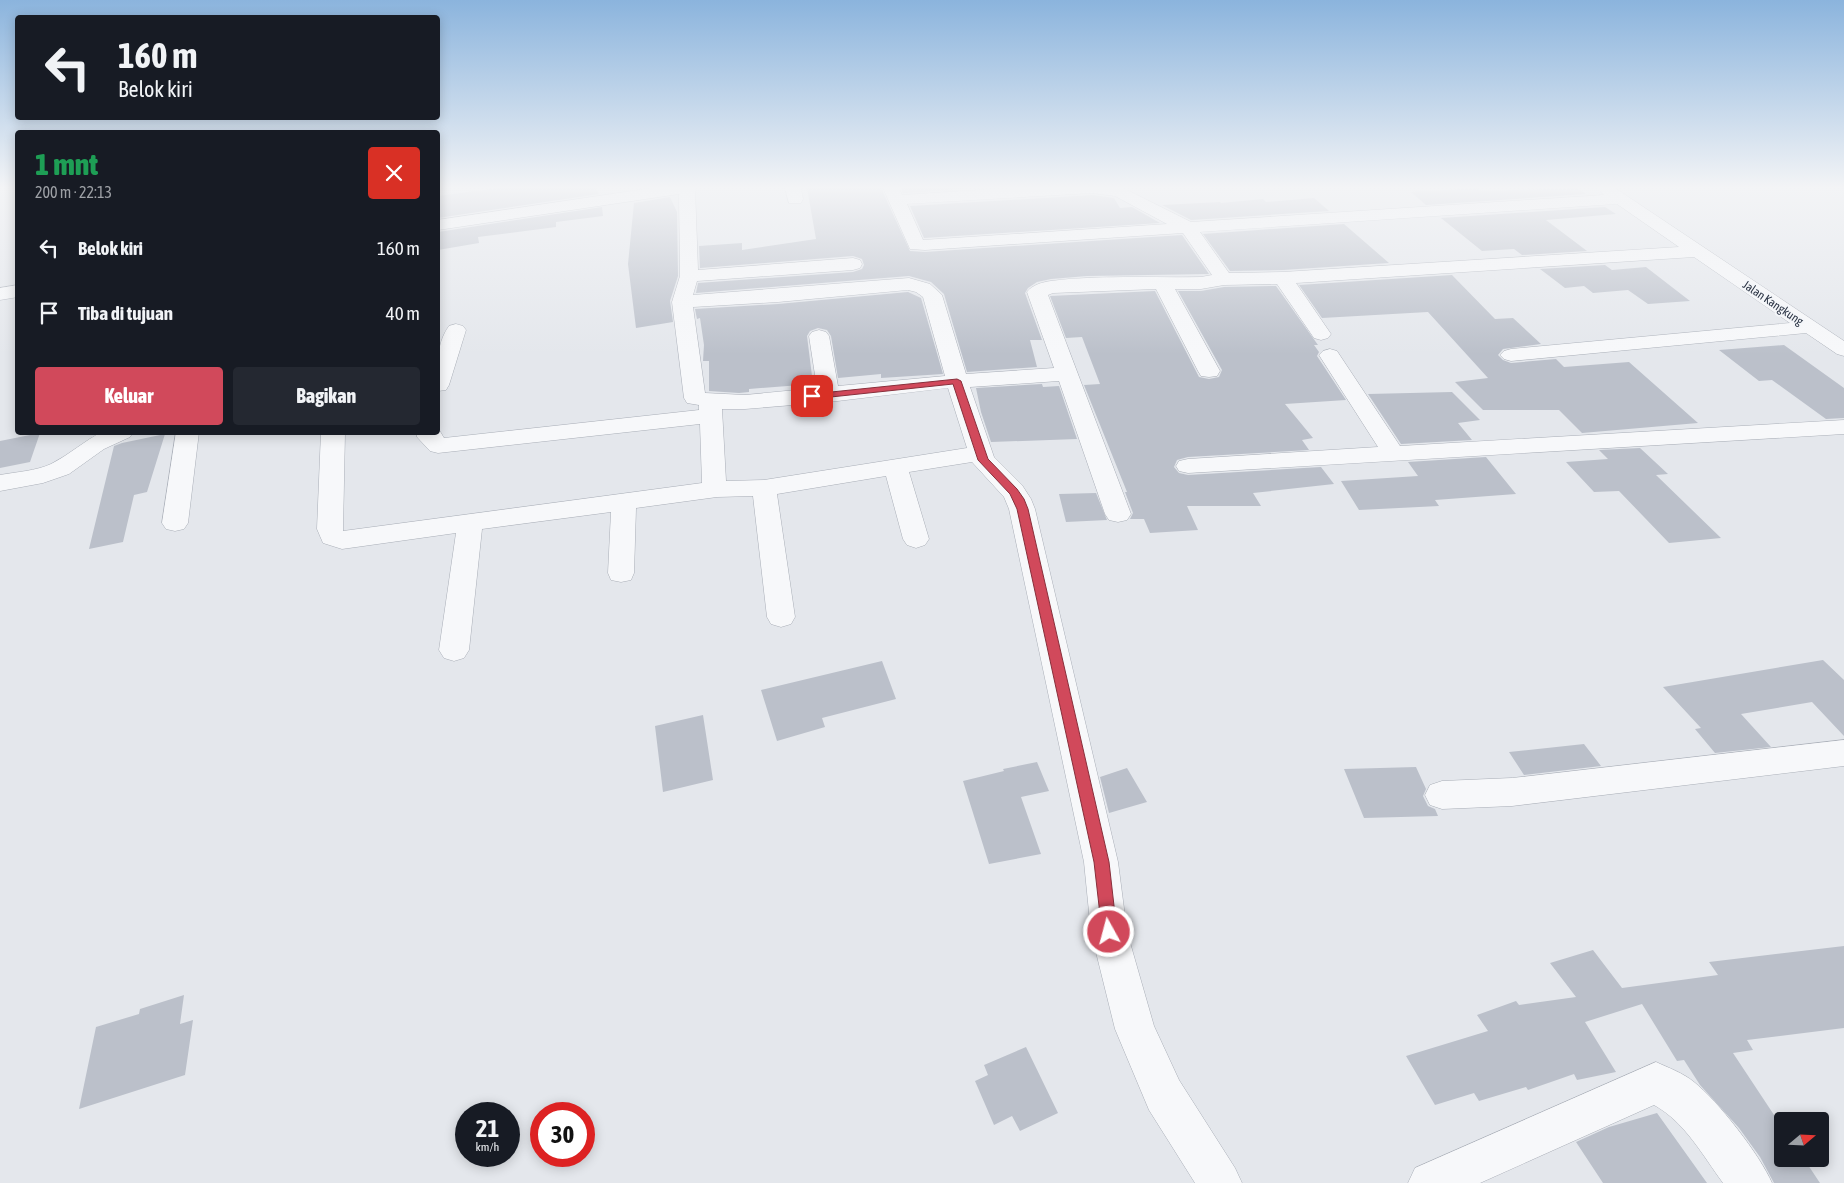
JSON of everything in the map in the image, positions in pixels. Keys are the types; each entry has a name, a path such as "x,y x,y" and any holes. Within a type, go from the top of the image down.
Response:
{"street":[{"path":"688,243 689,276 682,302 695,398 711,408"},
{"path":"915,243 916,245 943,243"},
{"path":"1199,243 1224,279"},
{"name":"Jalan Kangkung","path":"1685,243 1844,350"},
{"path":"1118,514 1037,292 1050,286 1202,283 1224,279 1283,278 1696,251"},
{"path":"689,276 853,264"},
{"path":"1283,278 1321,334"},
{"path":"1162,283 1209,371"},
{"path":"682,302 778,296 909,284 923,288 932,295 957,381 983,460 1019,499 1022,509 1102,862 1109,932 1135,1029 1164,1095 1220,1183"},
{"path":"0,294 15,292"},
{"path":"1511,355 1809,327"},
{"path":"440,371 456,330"},
{"path":"819,336 829,395"},
{"path":"1330,355 1393,453"},
{"path":"429,435 438,446 745,402 957,381 1068,374"},
{"path":"711,408 714,484 717,489"},
{"path":"1188,466 1844,427"},
{"path":"73,460 81,435"},
{"path":"0,483 43,474 60,468 96,444 116,435"},
{"path":"175,523 188,435"},
{"path":"333,435 330,529 332,537 342,540 717,489 764,488 981,453"},
{"path":"896,467 916,539"},
{"path":"764,488 781,617"},
{"path":"620,573 624,501"},
{"path":"454,650 470,523"},
{"path":"1442,795 1512,792 1844,753"},
{"path":"1430,1183 1656,1083 1678,1095 1697,1112 1750,1183"}],"building":[{"path":"440,243 478,243 440,250"},
{"path":"630,243 677,243 678,276 670,301 673,322 636,328 628,264"},
{"path":"742,243 742,250 788,243 906,243 910,251 925,252 1058,243 1188,243 1209,274 1087,276 1037,282 1028,288 1025,293 1042,340 1030,340 1037,367 967,372 944,294 931,282 909,276 696,293 698,283 853,272 862,269 864,265 862,259 853,256 700,268 699,246"},
{"path":"1210,243 1366,243 1389,263 1283,270 1230,271"},
{"path":"1472,243 1577,243 1587,251 1522,255 1514,249 1482,251"},
{"path":"1605,265 1612,270 1646,267 1690,301 1648,304 1628,290 1593,293 1584,286 1565,288 1540,269"},
{"path":"1452,275 1495,319 1513,318 1541,344 1503,349 1498,355 1503,360 1511,363 1556,359 1564,367 1629,362 1698,423 1582,433 1559,410 1483,410 1455,382 1488,378 1428,312 1322,318 1299,285"},
{"path":"1276,286 1318,345 1314,345 1319,352 1317,356 1346,400 1285,404 1313,438 1302,440 1309,450 1188,457 1177,460 1174,467 1179,473 1188,475 1321,467 1334,484 1253,493 1261,506 1187,506 1198,530 1150,533 1144,519 1130,519 1133,513 1125,492 1127,492 1084,385 1100,384 1082,337 1066,338 1050,296 1155,291 1199,377 1209,379 1219,377 1222,370 1178,291 1201,291 1224,287"},
{"path":"908,292 921,298 943,374 881,378 881,374 838,378 831,336 827,330 818,328 810,331 807,336 813,384 749,389 749,392 739,393 709,391 709,361 703,361 704,345 700,318 697,319 695,309 778,304"},
{"path":"1784,345 1844,388 1844,418 1826,419 1772,380 1759,381 1719,350"},
{"path":"1042,384 1043,387 1059,386 1077,439 991,442 981,412 976,388"},
{"path":"1452,392 1480,420 1458,423 1472,440 1401,444 1368,394"},
{"path":"39,435 30,462 0,468 0,441"},
{"path":"165,435 147,492 134,495 123,542 89,549 114,446"},
{"path":"1640,448 1668,474 1656,475 1721,538 1669,543 1619,491 1594,492 1566,462 1608,459 1599,450"},
{"path":"1486,457 1516,494 1435,500 1439,506 1359,510 1341,481 1418,476 1408,462"},
{"path":"1096,493 1107,520 1066,522 1059,494"},
{"path":"1823,660 1844,680 1844,736 1812,702 1741,714 1771,747 1715,753 1695,729 1701,728 1663,687"},
{"path":"882,661 896,699 822,718 825,727 777,741 761,690"},
{"path":"703,715 713,780 663,792 655,726"},
{"path":"1584,744 1601,766 1524,775 1509,752"},
{"path":"1037,762 1049,791 1021,797 1041,854 989,864 963,781 1004,771 1003,769"},
{"path":"1416,767 1426,789 1423,796 1428,806 1435,809 1438,816 1364,818 1344,769"},
{"path":"1127,768 1147,802 1109,813 1100,777"},
{"path":"1844,946 1844,1028 1747,1040 1753,1050 1733,1053 1774,1115 1774,1168 1810,1168 1820,1183 1774,1183 1760,1157 1739,1128 1700,1085 1684,1060 1677,1061 1642,1004 1585,1022 1616,1072 1577,1080 1574,1074 1528,1090 1526,1087 1479,1101 1474,1093 1435,1105 1406,1056 1488,1031 1477,1015 1516,1001 1519,1005 1576,997 1550,963 1593,950 1622,988 1718,975 1709,962"},
{"path":"184,995 180,1024 193,1020 185,1075 79,1109 96,1027 139,1014 140,1009"},
{"path":"1026,1047 1058,1113 1020,1131 1012,1116 994,1125 975,1081 988,1075 984,1065"},
{"path":"1657,1113 1707,1183 1603,1183 1576,1142 1609,1127"}],"route":[{"path":"812,396 957,381 983,460 1013,491 1019,499 1022,509 1102,862 1109,932"}]}
